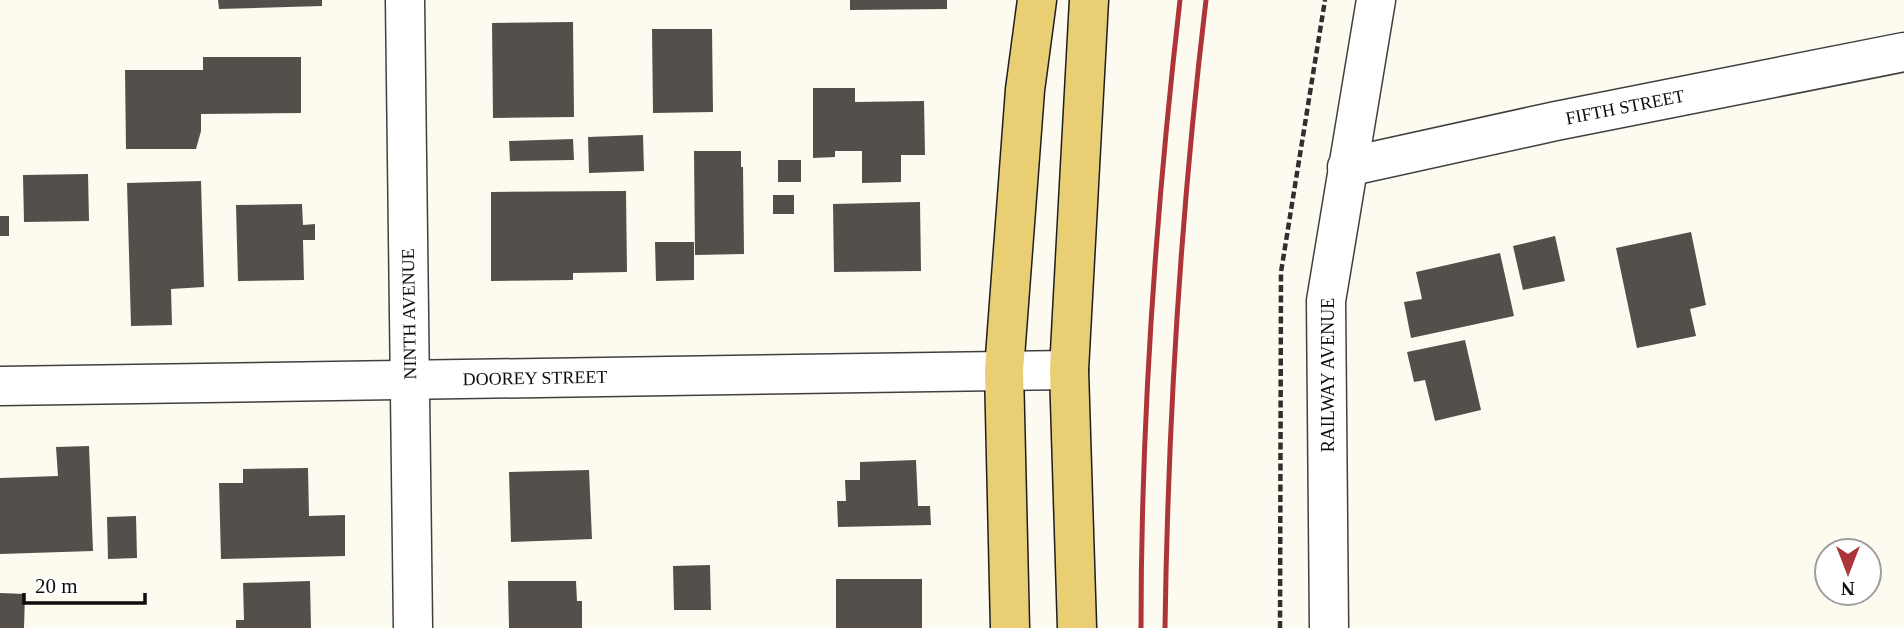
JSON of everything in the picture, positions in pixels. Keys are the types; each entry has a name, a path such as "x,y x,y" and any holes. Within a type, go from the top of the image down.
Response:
{"main road":[{"path":"1010,628 1004,370 1025,90 1037,0"},
{"path":"1077,628 1069,370 1089,0"}],"street":[{"name":"NINTH AVENUE","path":"405,0 413,628"},
{"name":"RAILWAY AVENUE","path":"1329,628 1326,301 1376,0"},
{"name":"FIFTH STREET","path":"1347,167 1570,118 1904,52"},
{"name":"DOOREY STREET","path":"0,386 1069,370"}],"building":[{"path":"218,0 322,0 322,6 219,9"},
{"path":"850,0 947,0 947,9 850,10"},
{"path":"573,22 574,117 493,118 492,23"},
{"path":"652,29 712,29 713,112 653,113"},
{"path":"203,57 301,57 301,113 201,114 201,131 196,149 126,149 125,70 203,70"},
{"path":"813,88 855,88 855,102 924,101 925,155 901,155 901,182 862,183 862,151 835,151 835,157 813,158"},
{"path":"643,135 644,171 589,173 588,137"},
{"path":"573,139 574,160 510,161 509,141"},
{"path":"694,151 741,151 744,254 695,255"},
{"path":"778,160 801,160 801,182 778,182"},
{"path":"88,174 89,221 24,222 23,175"},
{"path":"201,181 204,287 171,289 172,325 131,326 127,183"},
{"path":"626,191 627,272 573,273 573,280 491,281 491,192"},
{"path":"773,195 794,195 794,214 773,214"},
{"path":"920,202 921,271 834,272 833,204"},
{"path":"302,204 303,225 315,224 315,240 303,240 304,280 238,281 236,205"},
{"path":"0,216 9,216 9,236 0,236"},
{"path":"1691,232 1706,305 1690,309 1696,336 1637,348 1616,248"},
{"path":"1555,236 1565,281 1523,290 1513,246"},
{"path":"655,242 694,242 694,280 656,281"},
{"path":"1500,253 1514,316 1411,338 1404,302 1422,299 1416,272"},
{"path":"1465,340 1481,410 1435,421 1425,380 1414,382 1407,352"},
{"path":"89,446 93,551 0,554 0,478 58,476 56,447"},
{"path":"916,460 918,506 930,506 931,525 838,527 837,501 846,501 845,480 860,480 860,462"},
{"path":"308,468 309,516 345,515 345,556 221,559 219,483 243,483 243,469"},
{"path":"589,470 592,539 511,542 509,472"},
{"path":"136,516 137,558 108,559 107,517"},
{"path":"710,565 711,610 674,610 673,566"},
{"path":"836,579 922,579 922,628 836,628"},
{"path":"310,581 311,628 236,628 236,620 244,620 243,583"},
{"path":"508,581 576,581 577,601 582,601 582,628 509,628"},
{"path":"0,593 25,594 24,628 0,628"}],"railway":[{"path":"1141,628 1147,392 1157,235 1180,0"},
{"path":"1165,628 1177,314 1189,157 1206,0"}]}
